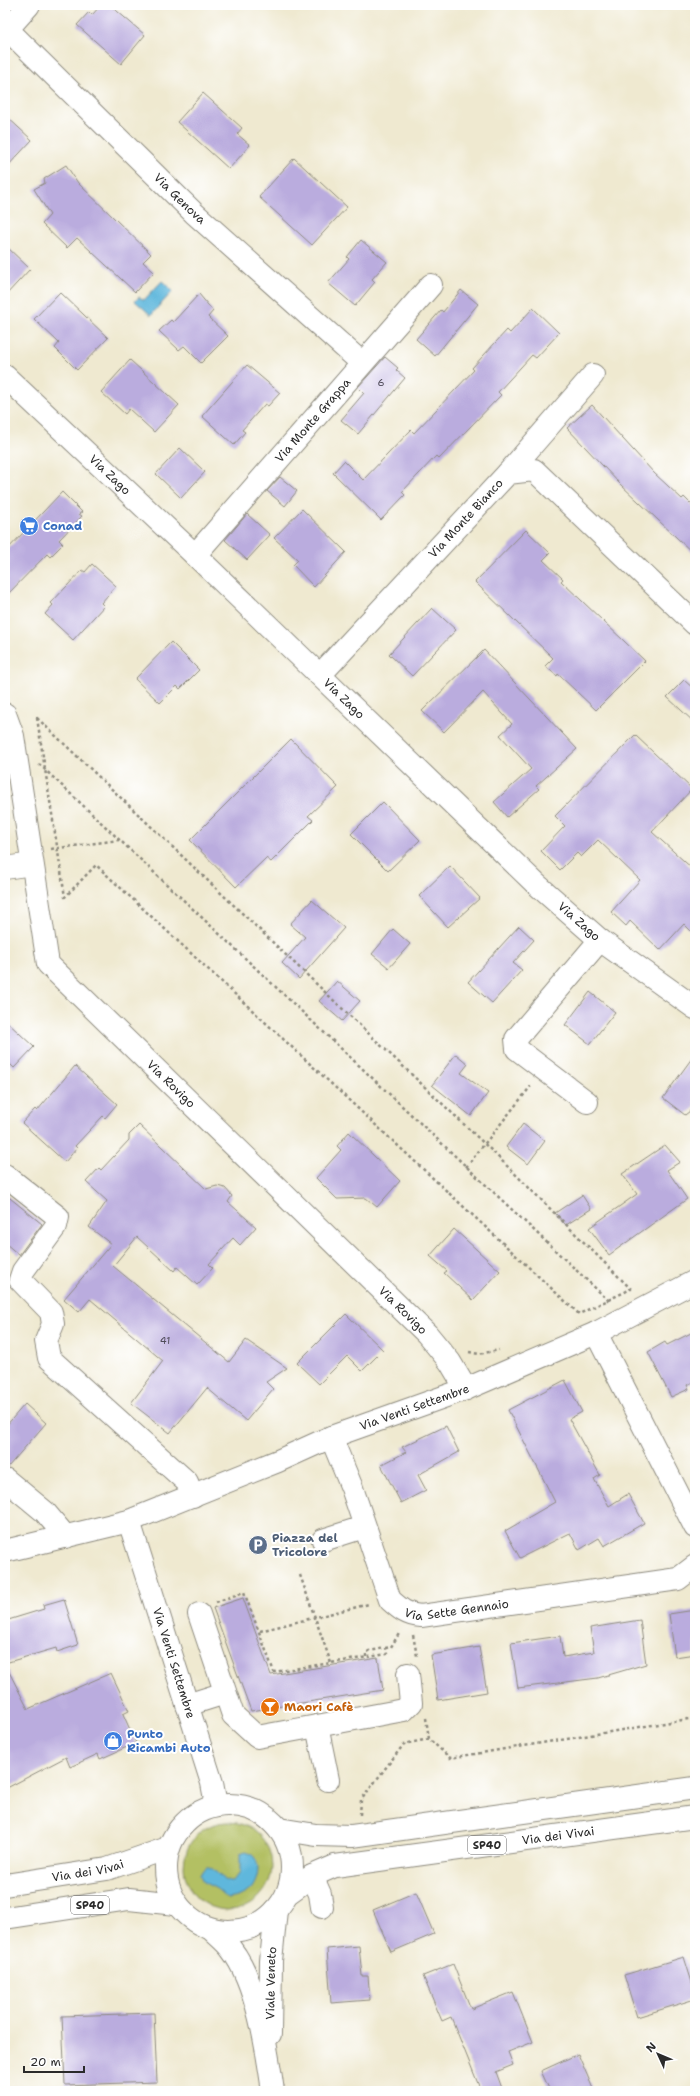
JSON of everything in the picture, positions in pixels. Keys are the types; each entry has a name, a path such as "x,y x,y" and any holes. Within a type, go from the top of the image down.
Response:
{"street":[{"path":"6,30 29,5"},
{"name":"Via Genova","path":"6,30 194,213 362,363"},
{"name":"Via Monte Grappa","path":"195,555 431,285"},
{"path":"508,473 593,375"},
{"name":"Via Zago","path":"5,376 195,555 535,884 600,940 695,1008"},
{"name":"Via Monte Bianco","path":"320,675 508,473 534,470 695,624"},
{"name":"Via Rovigo","path":"5,714 12,736 48,964 427,1334 450,1362 466,1389"},
{"path":"5,868 31,859"},
{"path":"587,1102 517,1049 516,1039 600,940"},
{"path":"5,1175 58,1217 56,1226 22,1271 20,1280 51,1312 53,1324 46,1341 49,1358 187,1482 193,1496"},
{"name":"Via Venti Settembre","path":"5,1551 128,1521 193,1496 278,1461 331,1437 466,1389 596,1332 695,1281"},
{"path":"596,1332 695,1527"},
{"name":"Via Sette Gennaio","path":"331,1437 352,1488 390,1600 410,1615 421,1616 678,1579 695,1566"},
{"path":"5,1479 45,1512 66,1536"},
{"name":"Via Venti Settembre","path":"128,1521 212,1783 216,1805"},
{"path":"323,1540 364,1526"},
{"path":"199,1614 233,1715 257,1737 404,1710 411,1703 408,1674"},
{"path":"187,1705 226,1694"},
{"path":"317,1726 328,1780"},
{"name":"SP40","path":"280,1829 316,1835 352,1836 695,1788"},
{"name":"SP40","path":"234,1804 251,1808 267,1817 280,1829 288,1844 292,1860 292,1877 282,1902 262,1922 245,1930 226,1932 211,1929 189,1919 176,1904 167,1887 165,1867 168,1848 175,1832 187,1820 201,1811 216,1805 234,1804"},
{"name":"Via dei Vivai","path":"282,1902 312,1876 335,1866 355,1862 695,1817"},
{"name":"Via dei Vivai","path":"5,1885 107,1869 168,1848"},
{"path":"312,1876 320,1894 322,1907"},
{"name":"SP40","path":"5,1918 129,1899 176,1904"},
{"name":"Viale Veneto","path":"268,2057 271,2028 271,1961 282,1902"},
{"name":"Viale Veneto","path":"211,1929 231,1949 244,1972 251,1990 268,2057 273,2091"}],"path":[{"path":"574,1318 609,1301 631,1289 493,1152 37,718 47,772 65,896 96,865 579,1314 609,1301 631,1292"},
{"path":"37,762 609,1301"},
{"path":"31,859 58,848 120,840"},
{"path":"466,1167 544,1070"},
{"path":"465,1350 479,1354 502,1350"},
{"path":"300,1575 330,1663"},
{"path":"199,1614 197,1609 244,1592 260,1631 274,1672 387,1654 386,1648 369,1651 366,1654 366,1657"},
{"path":"260,1631 367,1604"},
{"path":"356,1817 360,1816 361,1800 404,1744 429,1739 450,1758 695,1718"}],"green space":[{"path":"228,1822 245,1825 259,1835 269,1849 272,1866 269,1883 259,1897 245,1907 228,1910 211,1907 197,1897 187,1883 184,1866 187,1849 197,1835 211,1825"}],"water":[{"path":"162,281 173,291 151,315 135,301 139,297 144,300"},
{"path":"246,1852 255,1858 258,1874 251,1889 246,1893 228,1899 217,1889 203,1882 200,1875 207,1867 211,1868 222,1878 233,1881 240,1872 240,1854"}],"building":[{"path":"101,5 110,5 145,35 121,64 77,25 89,12 92,15"},
{"path":"203,93 242,128 237,134 250,145 229,169 177,122"},
{"path":"5,115 32,140 5,169"},
{"path":"294,158 347,207 312,245 259,197"},
{"path":"66,165 78,183 151,254 143,262 154,272 135,292 77,238 67,248 42,224 50,215 34,189 45,183 44,179"},
{"path":"361,240 387,262 372,279 375,282 355,306 328,283 349,259 347,257"},
{"path":"5,245 30,269 5,296"},
{"path":"461,290 478,304 435,356 416,339 441,310 443,312"},
{"path":"60,292 108,338 77,370 55,348 59,343 34,319"},
{"path":"199,294 213,311 208,317 228,336 201,363 184,346 179,350 159,331 171,320 173,322"},
{"path":"533,308 559,333 536,358 532,355 498,392 501,395 439,459 436,456 402,492 405,495 381,520 333,473 344,461 363,480 411,430 414,433 474,370 472,368 507,330 510,333"},
{"path":"385,357 398,368 396,370 405,378 358,434 341,420 364,393 358,387"},
{"path":"130,360 179,405 154,432 129,409 125,414 101,392"},
{"path":"247,365 280,393 268,406 265,404 242,430 245,432 234,445 202,416"},
{"path":"592,405 654,473 682,499 684,497 695,508 695,555 620,484 567,428"},
{"path":"180,448 205,472 181,498 156,474"},
{"path":"280,477 297,491 285,506 267,491"},
{"path":"62,492 82,512 79,514 82,516 59,540 63,544 50,557 47,554 5,597 5,552"},
{"path":"302,509 346,552 314,587 293,565 298,560 274,538"},
{"path":"247,514 270,535 247,560 225,540"},
{"path":"526,530 550,553 543,560 563,579 561,581 645,661 596,710 558,674 557,676 545,666 553,658 475,582"},
{"path":"92,564 116,586 101,603 104,606 73,640 45,614 53,605 51,603 82,570 85,572"},
{"path":"432,608 456,630 412,676 389,654"},
{"path":"171,642 199,670 180,689 177,686 160,703 135,679"},
{"path":"484,650 577,749 536,786 539,789 507,817 494,802 531,769 500,735 512,724 483,692 444,732 422,711"},
{"path":"684,680 695,690 695,723 667,697"},
{"path":"635,735 692,789 652,832 695,871 695,935 684,924 660,950 630,921 626,926 611,912 640,880 598,840 581,857 577,853 560,870 541,851 565,826 555,816"},
{"path":"291,739 338,787 308,816 313,820 271,862 266,858 236,887 190,840"},
{"path":"383,802 420,840 388,871 351,834"},
{"path":"450,866 480,898 448,927 419,896"},
{"path":"312,900 344,928 299,979 282,963 305,937 290,924"},
{"path":"519,926 534,940 513,963 522,970 492,1003 468,982"},
{"path":"393,929 410,944 389,968 372,954"},
{"path":"337,981 360,1001 342,1021 319,1001"},
{"path":"590,992 615,1012 590,1044 565,1025"},
{"path":"5,1020 34,1047 14,1068 5,1059"},
{"path":"456,1054 468,1064 461,1073 488,1093 471,1116 432,1085"},
{"path":"695,1054 695,1107 685,1115 663,1098"},
{"path":"75,1066 117,1104 105,1118 103,1116 75,1146 77,1148 65,1162 22,1123 35,1109 37,1111"},
{"path":"523,1124 545,1141 528,1164 506,1147"},
{"path":"139,1125 206,1189 217,1186 225,1188 232,1196 228,1202 256,1227 240,1245 233,1238 209,1264 213,1268 197,1285 177,1267 174,1271 137,1237 113,1266 229,1362 246,1340 287,1368 266,1382 273,1389 246,1421 207,1388 170,1433 131,1403 163,1361 90,1299 79,1312 64,1299 111,1244 89,1227 107,1201 86,1182 99,1168 101,1170 129,1140 129,1135"},
{"path":"349,1132 400,1181 377,1207 366,1198 337,1199 316,1178 341,1150 337,1146"},
{"path":"665,1145 680,1162 667,1170 687,1199 609,1255 589,1228 637,1194 622,1174"},
{"path":"5,1194 42,1224 19,1255 5,1243"},
{"path":"582,1195 591,1209 566,1225 555,1213"},
{"path":"454,1229 500,1271 473,1300 444,1273 447,1271 430,1256"},
{"path":"346,1314 383,1350 362,1371 347,1356 319,1384 297,1363"},
{"path":"695,1331 695,1381 687,1385 689,1389 671,1397 648,1352 665,1342 667,1345"},
{"path":"565,1380 582,1412 569,1419 600,1475 594,1479 609,1506 628,1494 644,1523 604,1546 599,1538 579,1550 570,1533 520,1558 505,1531 555,1502 508,1410"},
{"path":"25,1404 46,1423 8,1467 5,1467 5,1427"},
{"path":"446,1426 459,1452 418,1475 426,1490 401,1503 381,1465 406,1452 402,1447"},
{"path":"243,1598 271,1675 378,1658 383,1690 251,1711 213,1608"},
{"path":"64,1599 78,1645 57,1652 56,1648 5,1663 5,1621 44,1609 43,1605"},
{"path":"695,1610 695,1654 675,1657 669,1614"},
{"path":"640,1620 646,1664 598,1678 518,1688 511,1643 560,1636 563,1657 594,1652 590,1628"},
{"path":"479,1647 487,1692 438,1700 431,1655"},
{"path":"5,1664 28,1709 111,1673 129,1711 123,1714 136,1743 100,1759 98,1754 70,1767 66,1757 5,1789"},
{"path":"416,1892 434,1934 391,1952 373,1910"},
{"path":"359,1946 362,1976 368,1976 370,2000 331,2003 327,1949"},
{"path":"684,1957 695,1992 695,1999 637,2017 624,1975"},
{"path":"453,1964 471,2009 513,1992 533,2042 508,2052 513,2065 496,2072 503,2091 481,2091 451,2017 442,2021 423,1976"},
{"path":"154,2013 157,2082 65,2085 62,2016"},
{"path":"578,2054 594,2091 550,2091 541,2071"}],"place":[{"name":"Conad","path":"29,526"},
{"name":"Piazza del Tricolore","path":"258,1545"},
{"name":"Maori Cafè","path":"270,1707"},
{"name":"Punto Ricambi Auto","path":"113,1741"}]}
